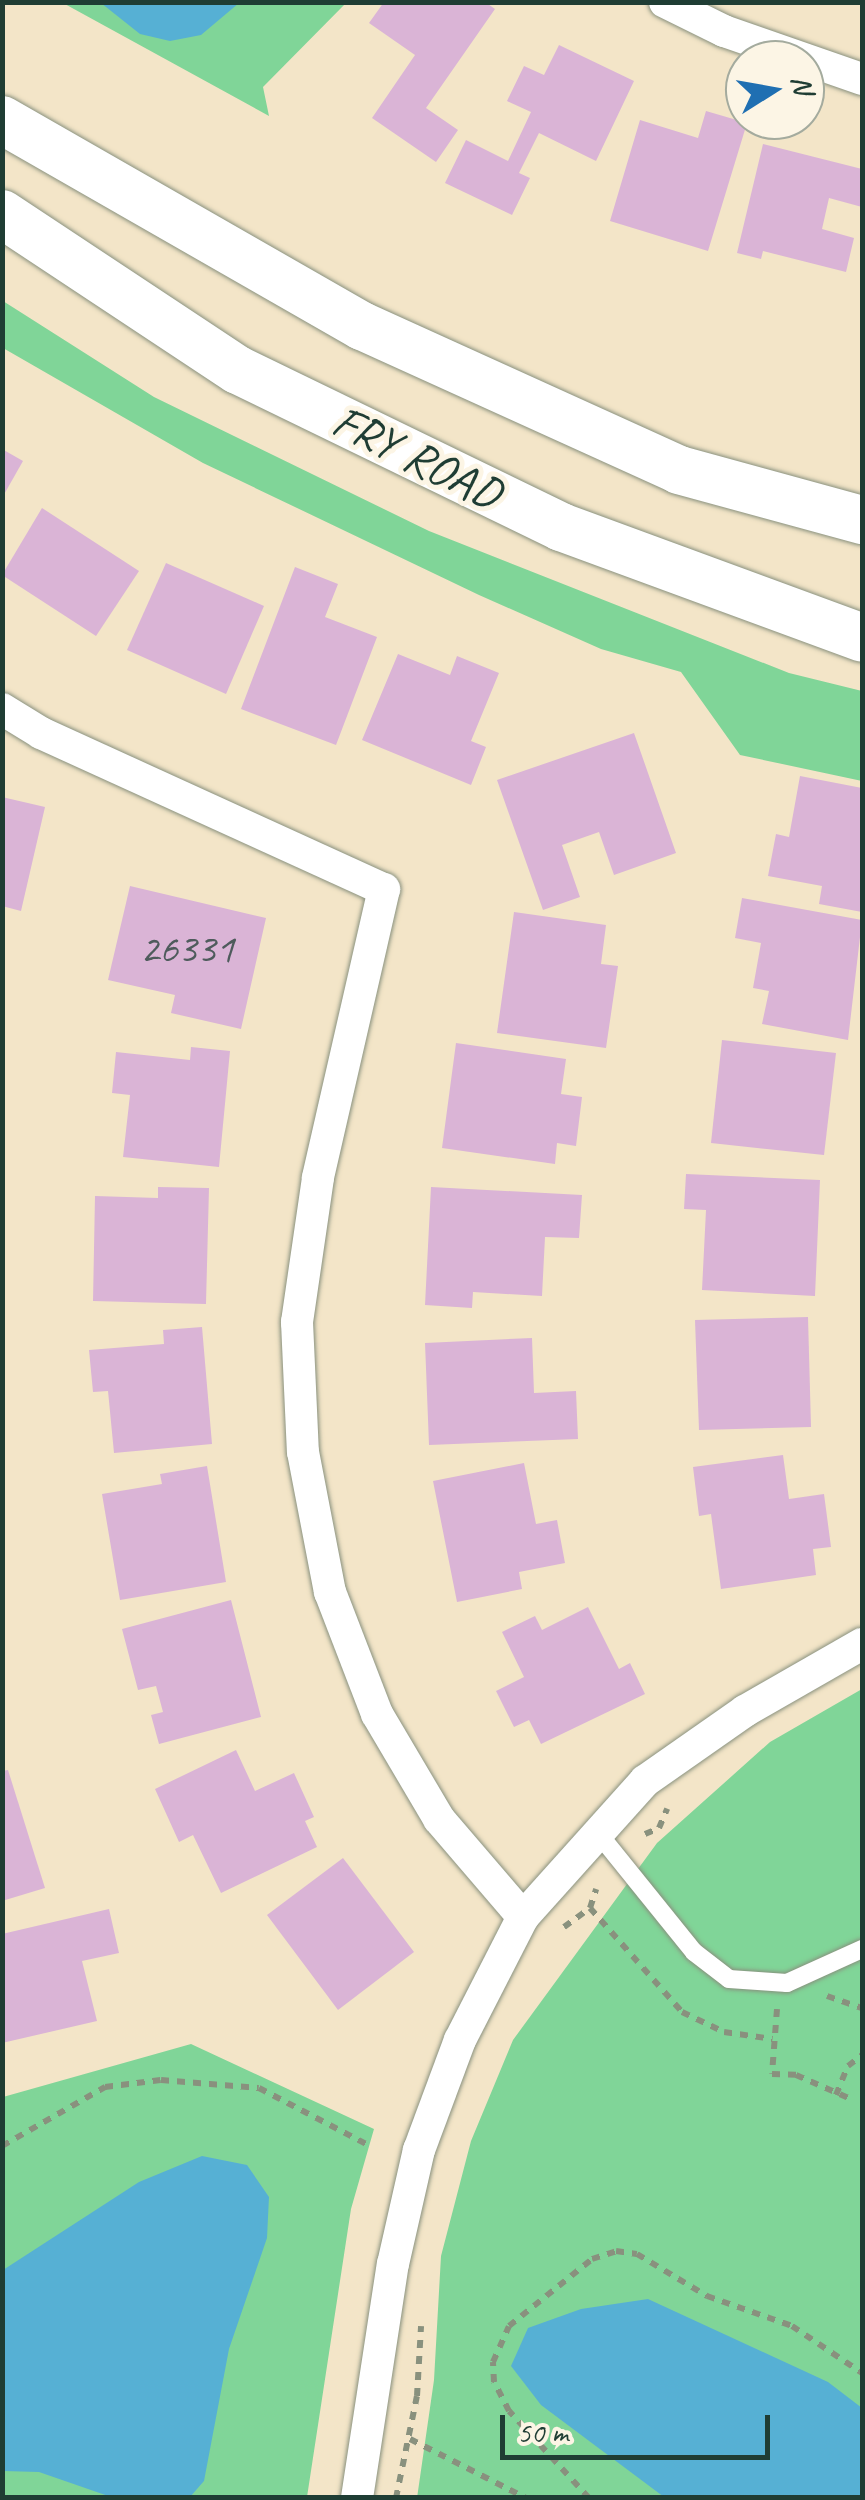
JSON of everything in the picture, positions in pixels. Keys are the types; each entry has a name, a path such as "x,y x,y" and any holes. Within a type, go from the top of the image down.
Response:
{"main road":[{"name":"FRY ROAD","path":"2,120 362,326 679,470 862,520"},
{"name":"FRY ROAD","path":"2,214 238,370 561,527 862,638"}],"street":[{"path":"665,2 724,31 862,78"},
{"path":"2,709 41,733 384,889 318,1178 298,1322 303,1452 330,1592 377,1714 439,1819 524,1916"},
{"path":"357,2498 393,2264 419,2150 460,2040 524,1916 645,1782 745,1711 859,1652"}],"lane":[{"path":"598,1834 694,1952 729,1979 787,1983 862,1948"}],"path":[{"path":"558,1932 590,1908 682,2012 724,2032 772,2039"},
{"path":"821,1995 862,2008"},
{"path":"790,2005 774,2010 772,2074 796,2075 848,2098"},
{"path":"836,2095 848,2066 862,2055"},
{"path":"2,2146 104,2087 161,2080 258,2088 370,2146"},
{"path":"589,2498 509,2411 494,2382 494,2362 509,2326 592,2259 616,2251 637,2254 706,2296 792,2326 862,2373"},
{"path":"396,2498 410,2439 421,2320"},
{"path":"410,2439 526,2498"}],"green space":[{"path":"63,3 346,3 263,87 269,116"},
{"path":"3,301 154,397 429,531 789,673 862,691 862,781 740,755 681,672 601,649 203,463 3,348"},
{"path":"862,1689 862,2497 417,2498 434,2380 441,2256 471,2141 513,2040 657,1843 770,1742"},
{"path":"191,2044 374,2129 351,2209 307,2497 3,2498 3,2097"}],"water":[{"path":"101,3 239,3 201,35 170,41 140,34"},
{"path":"202,2156 247,2165 269,2197 267,2238 229,2349 204,2481 190,2497 114,2498 39,2472 3,2471 3,2270 139,2182"},
{"path":"648,2299 828,2382 862,2408 862,2497 664,2497 541,2405 511,2366 528,2328 581,2309"}],"building":[{"path":"384,2 485,2 495,9 426,108 458,130 436,162 372,118 415,55 369,23"},
{"path":"559,45 634,81 596,161 539,133 519,173 530,178 512,215 445,183 466,140 508,161 531,112 507,101 524,66 544,75"},
{"path":"706,111 725,117 725,140 742,140 708,251 610,221 640,120 698,138"},
{"path":"763,144 862,169 862,207 829,198 822,229 854,238 846,272 763,251 761,259 737,253"},
{"path":"2,449 23,461 2,498"},
{"path":"42,508 139,571 96,636 2,575"},
{"path":"166,563 264,606 226,694 127,650"},
{"path":"295,567 338,584 325,617 377,637 336,745 241,709"},
{"path":"398,654 450,675 457,656 499,673 471,741 486,747 471,785 362,740"},
{"path":"634,733 676,853 614,875 599,832 562,845 580,897 543,910 497,780"},
{"path":"800,776 862,788 862,912 819,904 822,886 768,876 776,834 789,837"},
{"path":"2,797 45,807 21,911 2,906"},
{"path":"130,886 266,918 241,1029 171,1013 175,995 108,980"},
{"path":"742,898 862,920 848,1040 762,1024 769,991 753,988 761,943 735,938"},
{"path":"514,912 606,925 601,964 618,966 606,1048 497,1033"},
{"path":"722,1040 836,1053 824,1155 711,1143"},
{"path":"456,1043 566,1059 561,1094 582,1097 576,1146 557,1143 555,1164 442,1148"},
{"path":"191,1047 230,1051 219,1167 123,1157 130,1095 112,1093 116,1052 190,1060"},
{"path":"686,1174 820,1180 815,1296 702,1290 706,1210 684,1209"},
{"path":"158,1187 209,1188 206,1304 93,1301 95,1196 158,1198"},
{"path":"431,1187 582,1195 579,1238 545,1237 542,1296 473,1292 472,1308 425,1305"},
{"path":"808,1317 811,1427 699,1430 695,1320"},
{"path":"202,1327 212,1444 114,1453 108,1391 93,1392 89,1350 164,1344 163,1330"},
{"path":"532,1338 534,1393 576,1391 578,1439 429,1445 425,1343"},
{"path":"783,1455 789,1499 824,1494 831,1547 813,1549 816,1575 721,1589 711,1514 699,1516 693,1467"},
{"path":"524,1463 536,1524 557,1520 565,1563 519,1572 522,1589 457,1602 433,1481"},
{"path":"207,1466 226,1582 120,1600 102,1494 162,1484 160,1474"},
{"path":"231,1600 261,1717 159,1744 151,1715 163,1712 156,1686 138,1690 122,1629"},
{"path":"588,1607 619,1669 630,1663 645,1694 541,1744 529,1720 514,1727 496,1691 524,1677 502,1632 535,1616 542,1630"},
{"path":"236,1750 255,1791 294,1773 314,1817 305,1821 317,1847 221,1893 193,1835 179,1842 155,1789"},
{"path":"8,1770 45,1888 2,1901 2,1771"},
{"path":"343,1858 414,1952 338,2010 267,1915"},
{"path":"109,1909 119,1953 82,1961 97,2021 2,2043 2,1934"}]}
